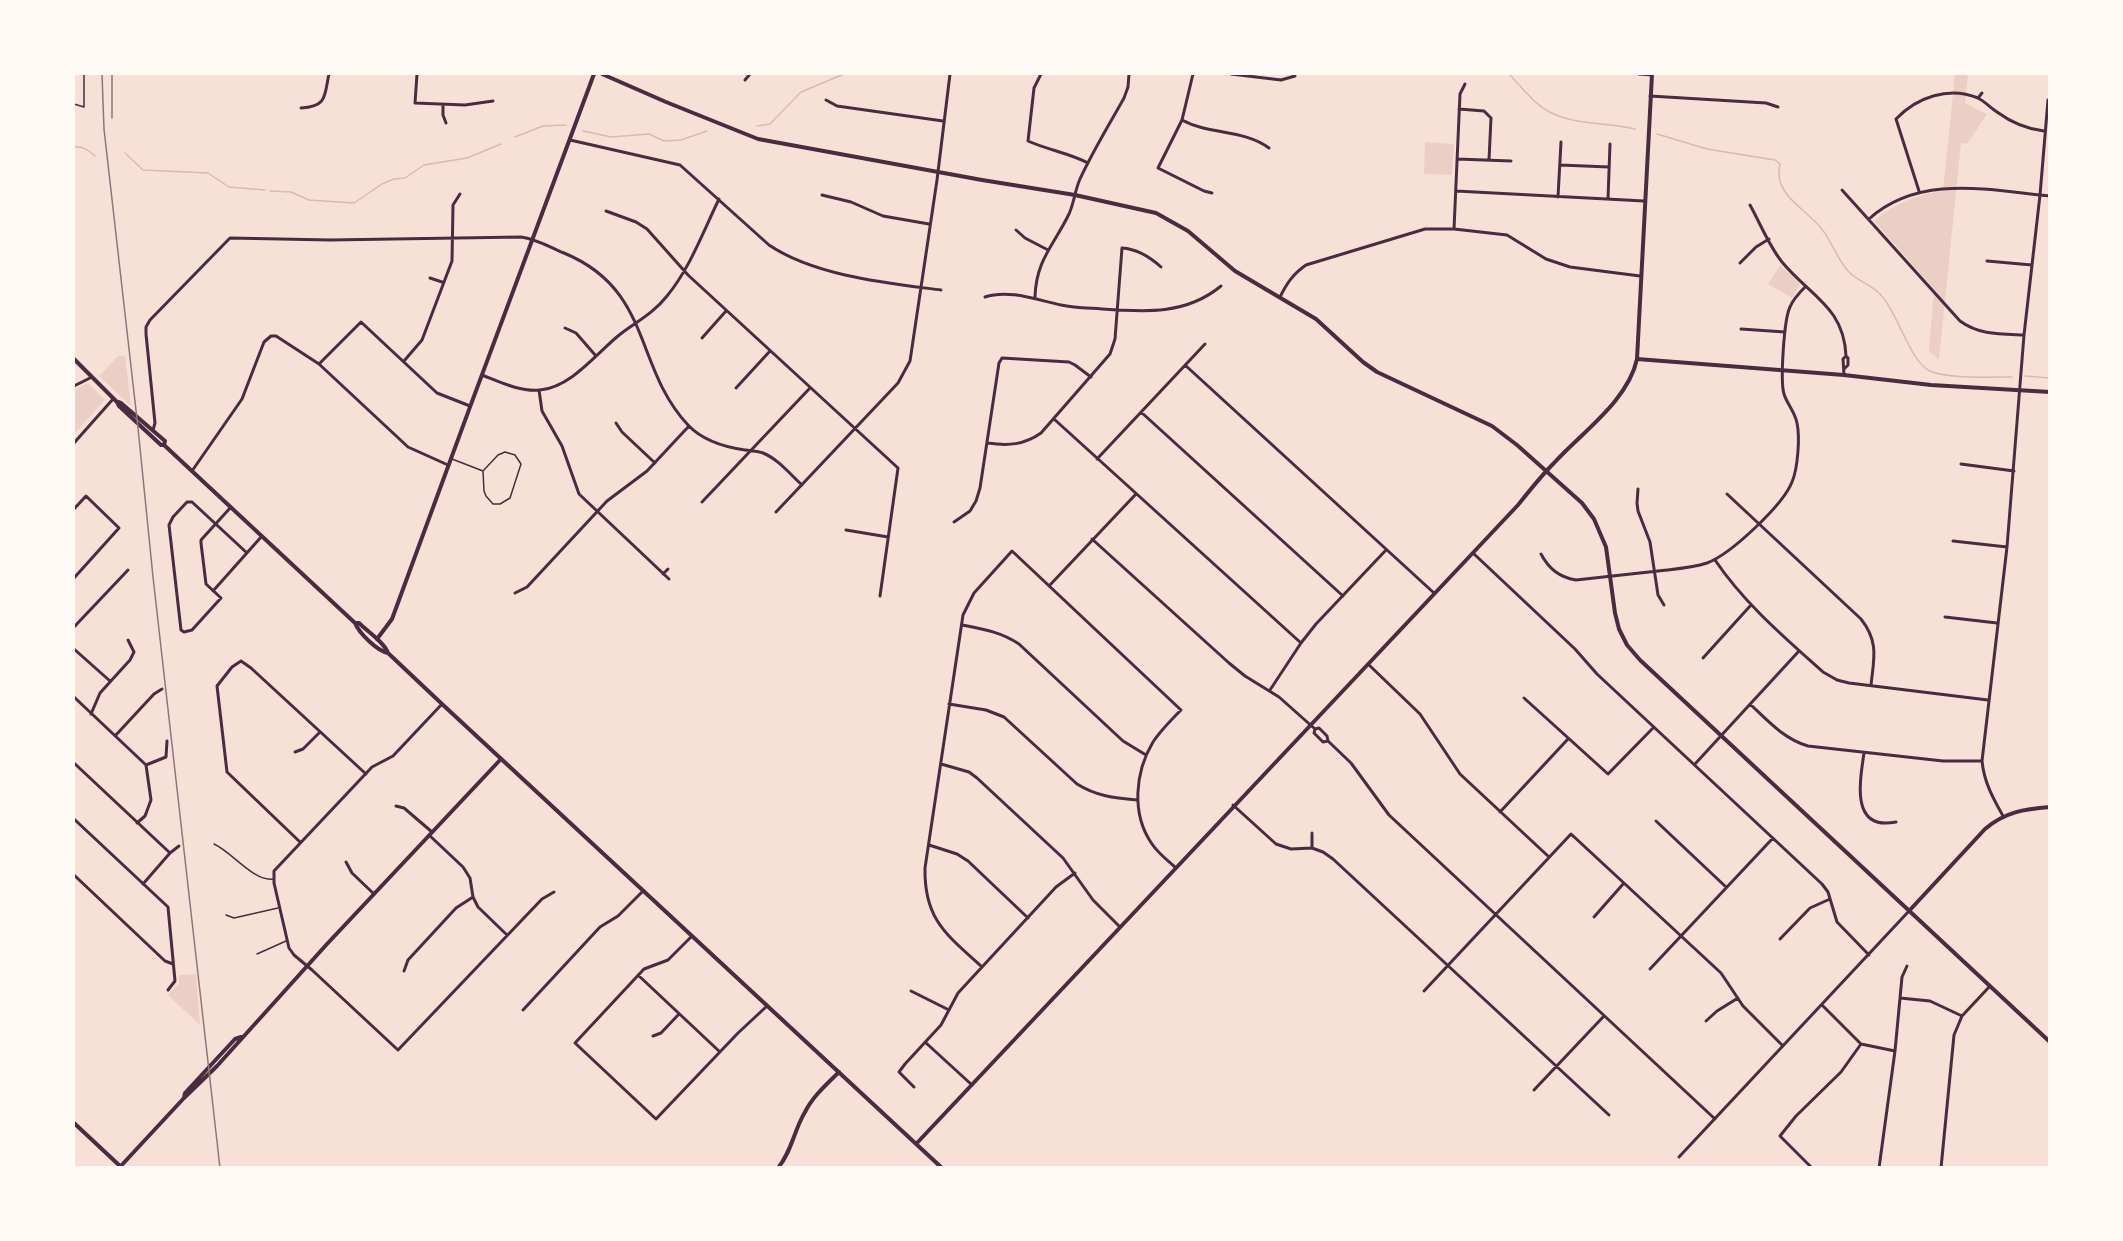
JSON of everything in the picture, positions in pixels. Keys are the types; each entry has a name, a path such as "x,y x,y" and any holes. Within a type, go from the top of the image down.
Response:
{"main road":[{"path":"377,639 392,619 594,74"},
{"path":"602,74 758,139 1075,195 1156,213 1188,231 1235,271 1316,319 1377,372 1492,426 1547,471 1582,503 1594,519 1602,532 1606,547 1619,629 1627,645 1640,660 2049,1042"},
{"path":"916,1144 1618,397 1630,380 1637,359 1652,74"},
{"path":"74,359 119,406 231,507 356,624 365,636 387,653"},
{"path":"1637,359 1844,375 1927,385 2049,392"},
{"path":"115,400 122,403 165,441 164,445"},
{"path":"356,624 359,623 377,639 387,653 942,1167"},
{"path":"74,1123 120,1167 217,1066 306,966 501,759"},
{"path":"1909,911 1985,829 2003,816 2020,810 2049,807"},
{"path":"778,1167 791,1148 803,1114 810,1103 839,1072"}],"street":[{"path":"301,108 320,104 329,74"},
{"path":"417,74 414,103 465,105 493,101"},
{"path":"745,80 750,74"},
{"path":"776,512 898,383 910,361 950,74"},
{"path":"1041,74 1034,88 1028,141 1046,149 1070,155 1088,164"},
{"path":"1035,297 1035,282 1040,266 1071,211 1088,164 1124,98 1130,74"},
{"path":"1193,74 1182,120 1158,168 1212,193"},
{"path":"1231,74 1281,80 1295,76"},
{"path":"1639,74 1652,74"},
{"path":"1454,229 1460,94 1465,84"},
{"path":"1919,191 1896,119 1905,110 1930,96 1954,93 1978,99 2017,125 2045,131"},
{"path":"1978,99 1982,93"},
{"path":"1650,96 1766,103 1778,107"},
{"path":"826,100 837,106 943,121"},
{"path":"2003,816 1984,777 1982,761 2007,547 2015,431 2048,100"},
{"path":"443,105 443,116 446,123"},
{"path":"1459,110 1484,111 1491,118 1489,160"},
{"path":"1182,120 1204,129 1253,139 1269,148"},
{"path":"570,140 680,165 784,255 864,279 941,290"},
{"path":"1558,197 1561,142"},
{"path":"1608,200 1610,144"},
{"path":"1458,159 1511,161"},
{"path":"1560,165 1609,166"},
{"path":"1869,219 1899,198 1919,191 1958,188 2049,196"},
{"path":"1842,190 1960,321 1968,327 1988,333 2024,335"},
{"path":"1456,191 1644,201"},
{"path":"404,361 422,340 442,282 452,261 453,205 460,194"},
{"path":"822,195 851,202 883,216 930,224"},
{"path":"482,375 512,386 539,390 558,385 568,379 620,335 637,324 667,296 684,271 719,199"},
{"path":"1750,204 1783,263 1829,307 1837,318 1843,331 1846,356 1843,359 1844,375"},
{"path":"606,211 636,222 647,229 684,271 726,311 898,468 880,596"},
{"path":"1280,297 1289,280 1306,265 1425,229 1454,229 1507,235 1546,259 1570,267 1641,276"},
{"path":"1016,230 1025,238 1048,250"},
{"path":"153,430 155,423 146,327 150,320 230,238 330,240 521,237 574,257 594,269 609,282 623,298 637,324 663,389 688,426 713,442 763,453 802,485"},
{"path":"1740,263 1756,247 1769,239"},
{"path":"988,443 1012,445 1031,440 1054,419 1105,361 1113,347 1122,248 1130,249 1152,259 1161,267"},
{"path":"1987,261 2032,265"},
{"path":"430,278 442,282"},
{"path":"985,297 993,294 1035,297 1067,306 1144,312 1163,310 1211,294 1221,286"},
{"path":"1541,554 1553,571 1565,578 1576,580 1689,567 1715,560 1759,524 1789,488 1795,470 1798,434 1794,411 1784,394 1785,332 1790,307 1806,286"},
{"path":"702,338 726,311"},
{"path":"320,364 361,322 437,393 470,406"},
{"path":"566,328 576,333 596,356"},
{"path":"1741,328 1785,332"},
{"path":"192,471 242,399 264,342 272,336 276,336 320,364 408,447 448,465"},
{"path":"1097,459 1204,344"},
{"path":"736,388 770,351"},
{"path":"954,522 970,511 976,501 988,443 999,363 1002,358 1069,362 1091,377"},
{"path":"1185,365 1434,593"},
{"path":"74,386 92,377"},
{"path":"702,502 810,387"},
{"path":"539,390 542,411 562,446 579,494 669,579"},
{"path":"74,443 115,400"},
{"path":"1141,412 1343,596"},
{"path":"1054,419 1301,643"},
{"path":"616,423 622,432 655,462"},
{"path":"515,593 526,587 613,496 636,481 688,426"},
{"path":"1961,464 2014,471"},
{"path":"1638,489 1637,503 1650,542 1658,595 1664,605"},
{"path":"1049,586 1136,494"},
{"path":"1727,494 1869,629 1875,652 1871,686"},
{"path":"74,509 86,496 119,528 74,578"},
{"path":"231,507 215,524 201,540 206,584 221,598 192,630 184,633 181,630 169,525 173,517 188,502 192,502 215,524 247,553"},
{"path":"846,530 888,537"},
{"path":"213,591 262,536"},
{"path":"1092,539 1229,663 1245,676 1270,690 1315,729 1319,728 1327,736 1328,741 1351,763 1389,815 1715,1119"},
{"path":"1953,541 2007,547"},
{"path":"1270,690 1301,643 1386,550"},
{"path":"982,967 946,933 933,915 925,888 925,868 967,605 974,593 1012,551 1181,710 1161,731 1146,755 1137,800 1140,820 1152,844 1175,867"},
{"path":"1472,553 1575,649 1597,674 1822,884 1830,899 1837,922 1869,955"},
{"path":"1715,560 1729,582 1751,605 1823,672 1837,680 1989,700"},
{"path":"663,574 668,569"},
{"path":"74,627 128,570"},
{"path":"1703,658 1751,605"},
{"path":"1945,617 1997,623"},
{"path":"962,625 993,630 1019,644 1123,741 1146,755"},
{"path":"91,714 100,693 130,660 134,652 128,640"},
{"path":"74,650 110,681"},
{"path":"1695,764 1800,651"},
{"path":"301,842 227,772 217,686 232,667 241,661 251,668 366,774"},
{"path":"1368,664 1420,714 1460,774 1549,858"},
{"path":"115,736 154,694 162,690"},
{"path":"74,698 146,765 151,800 145,816 137,823"},
{"path":"1524,698 1608,774 1654,727"},
{"path":"442,704 393,756 387,761 378,763 366,774 274,871 273,879 279,908 287,941 294,956 398,1050 542,899 554,892"},
{"path":"950,704 986,710 1004,717 1077,784 1088,791 1110,798 1137,800"},
{"path":"1750,704 1783,735 1796,742 1864,753 1943,761 1982,761"},
{"path":"1315,729 1314,734 1323,742 1328,741"},
{"path":"295,752 303,748 320,732"},
{"path":"1500,812 1569,739"},
{"path":"146,765 166,757 167,741"},
{"path":"1864,753 1859,793 1862,806 1874,821 1884,825 1896,822"},
{"path":"74,764 170,853"},
{"path":"941,764 954,766 977,778 1063,858 1093,900 1119,926"},
{"path":"1233,805 1276,844 1291,849 1312,848 1323,852 1340,865 1609,1115"},
{"path":"396,806 404,808 463,867 470,878 473,897 483,913 507,935"},
{"path":"74,819 168,907 175,981 168,990"},
{"path":"1656,821 1726,887"},
{"path":"1312,833 1312,848"},
{"path":"1425,991 1571,834 1721,973 1752,1016 1783,1046"},
{"path":"1650,969 1773,838"},
{"path":"929,845 957,854 968,861 1028,918"},
{"path":"143,884 179,846"},
{"path":"346,862 352,873 374,894"},
{"path":"914,1087 899,1072 941,1025 958,993 1056,887 1075,873"},
{"path":"74,875 165,961 173,964"},
{"path":"1593,917 1624,883"},
{"path":"523,1010 600,927 618,916 643,891"},
{"path":"404,971 408,960 456,908 473,897"},
{"path":"1780,939 1810,908 1830,899"},
{"path":"1679,1157 1909,911"},
{"path":"692,936 668,960 644,969 575,1043 656,1119 767,1006"},
{"path":"1879,1167 1895,1051 1902,977 1907,966"},
{"path":"638,975 720,1052"},
{"path":"1941,1167 1954,1035 1962,1017 1990,986"},
{"path":"911,991 949,1010"},
{"path":"1706,1022 1717,1011 1738,998"},
{"path":"1900,998 1930,1001 1962,1017"},
{"path":"1822,1005 1861,1044 1895,1051"},
{"path":"653,1036 661,1033 679,1014"},
{"path":"1534,1090 1604,1016"},
{"path":"925,1042 972,1086"},
{"path":"1812,1167 1780,1137 1796,1116 1841,1072 1861,1044"}],"lane":[{"path":"74,104 84,107 84,74"},
{"path":"505,452 515,455 521,464 510,498 500,504 493,504 486,496 483,471 498,455 505,452"},
{"path":"451,459 483,471"},
{"path":"214,844 223,848 256,874 269,880 273,879"},
{"path":"226,915 234,918 279,908"},
{"path":"257,954 287,941"}],"shaded area":[{"path":"1955,74 1968,74 1965,103 1987,114 1967,144 1961,143 1939,360 1929,351 1934,289 1874,221 1889,209 1906,201 1943,191"},
{"path":"1425,142 1454,144 1452,175 1424,174"},
{"path":"1780,265 1800,284 1792,298 1768,284"},
{"path":"118,356 125,356 131,406 99,376"},
{"path":"88,383 105,400 74,434 74,390"},
{"path":"196,974 200,1025 168,995 179,984 179,975"}],"waterway":[{"path":"757,126 770,124 801,92 844,74"},
{"path":"1509,74 1536,102 1556,115 1578,121 1635,129"},
{"path":"515,137 543,126 566,125"},
{"path":"583,131 611,137 649,134 664,141 681,140 707,131"},
{"path":"1657,134 1707,149 1775,160 1780,164 1779,175 1785,192 1821,228 1848,271 1878,292 1885,300 1909,346 1923,365 1938,374 2012,377"},
{"path":"270,191 291,192 309,200 354,203 382,184 394,179 405,178 424,165 467,158 501,144"},
{"path":"74,147 85,149 95,156"},
{"path":"125,153 143,170 208,173 229,187 265,190"},
{"path":"2025,376 2050,378"}],"railway":[{"path":"102,74 104,129 220,1168"},
{"path":"112,74 112,118"}]}
